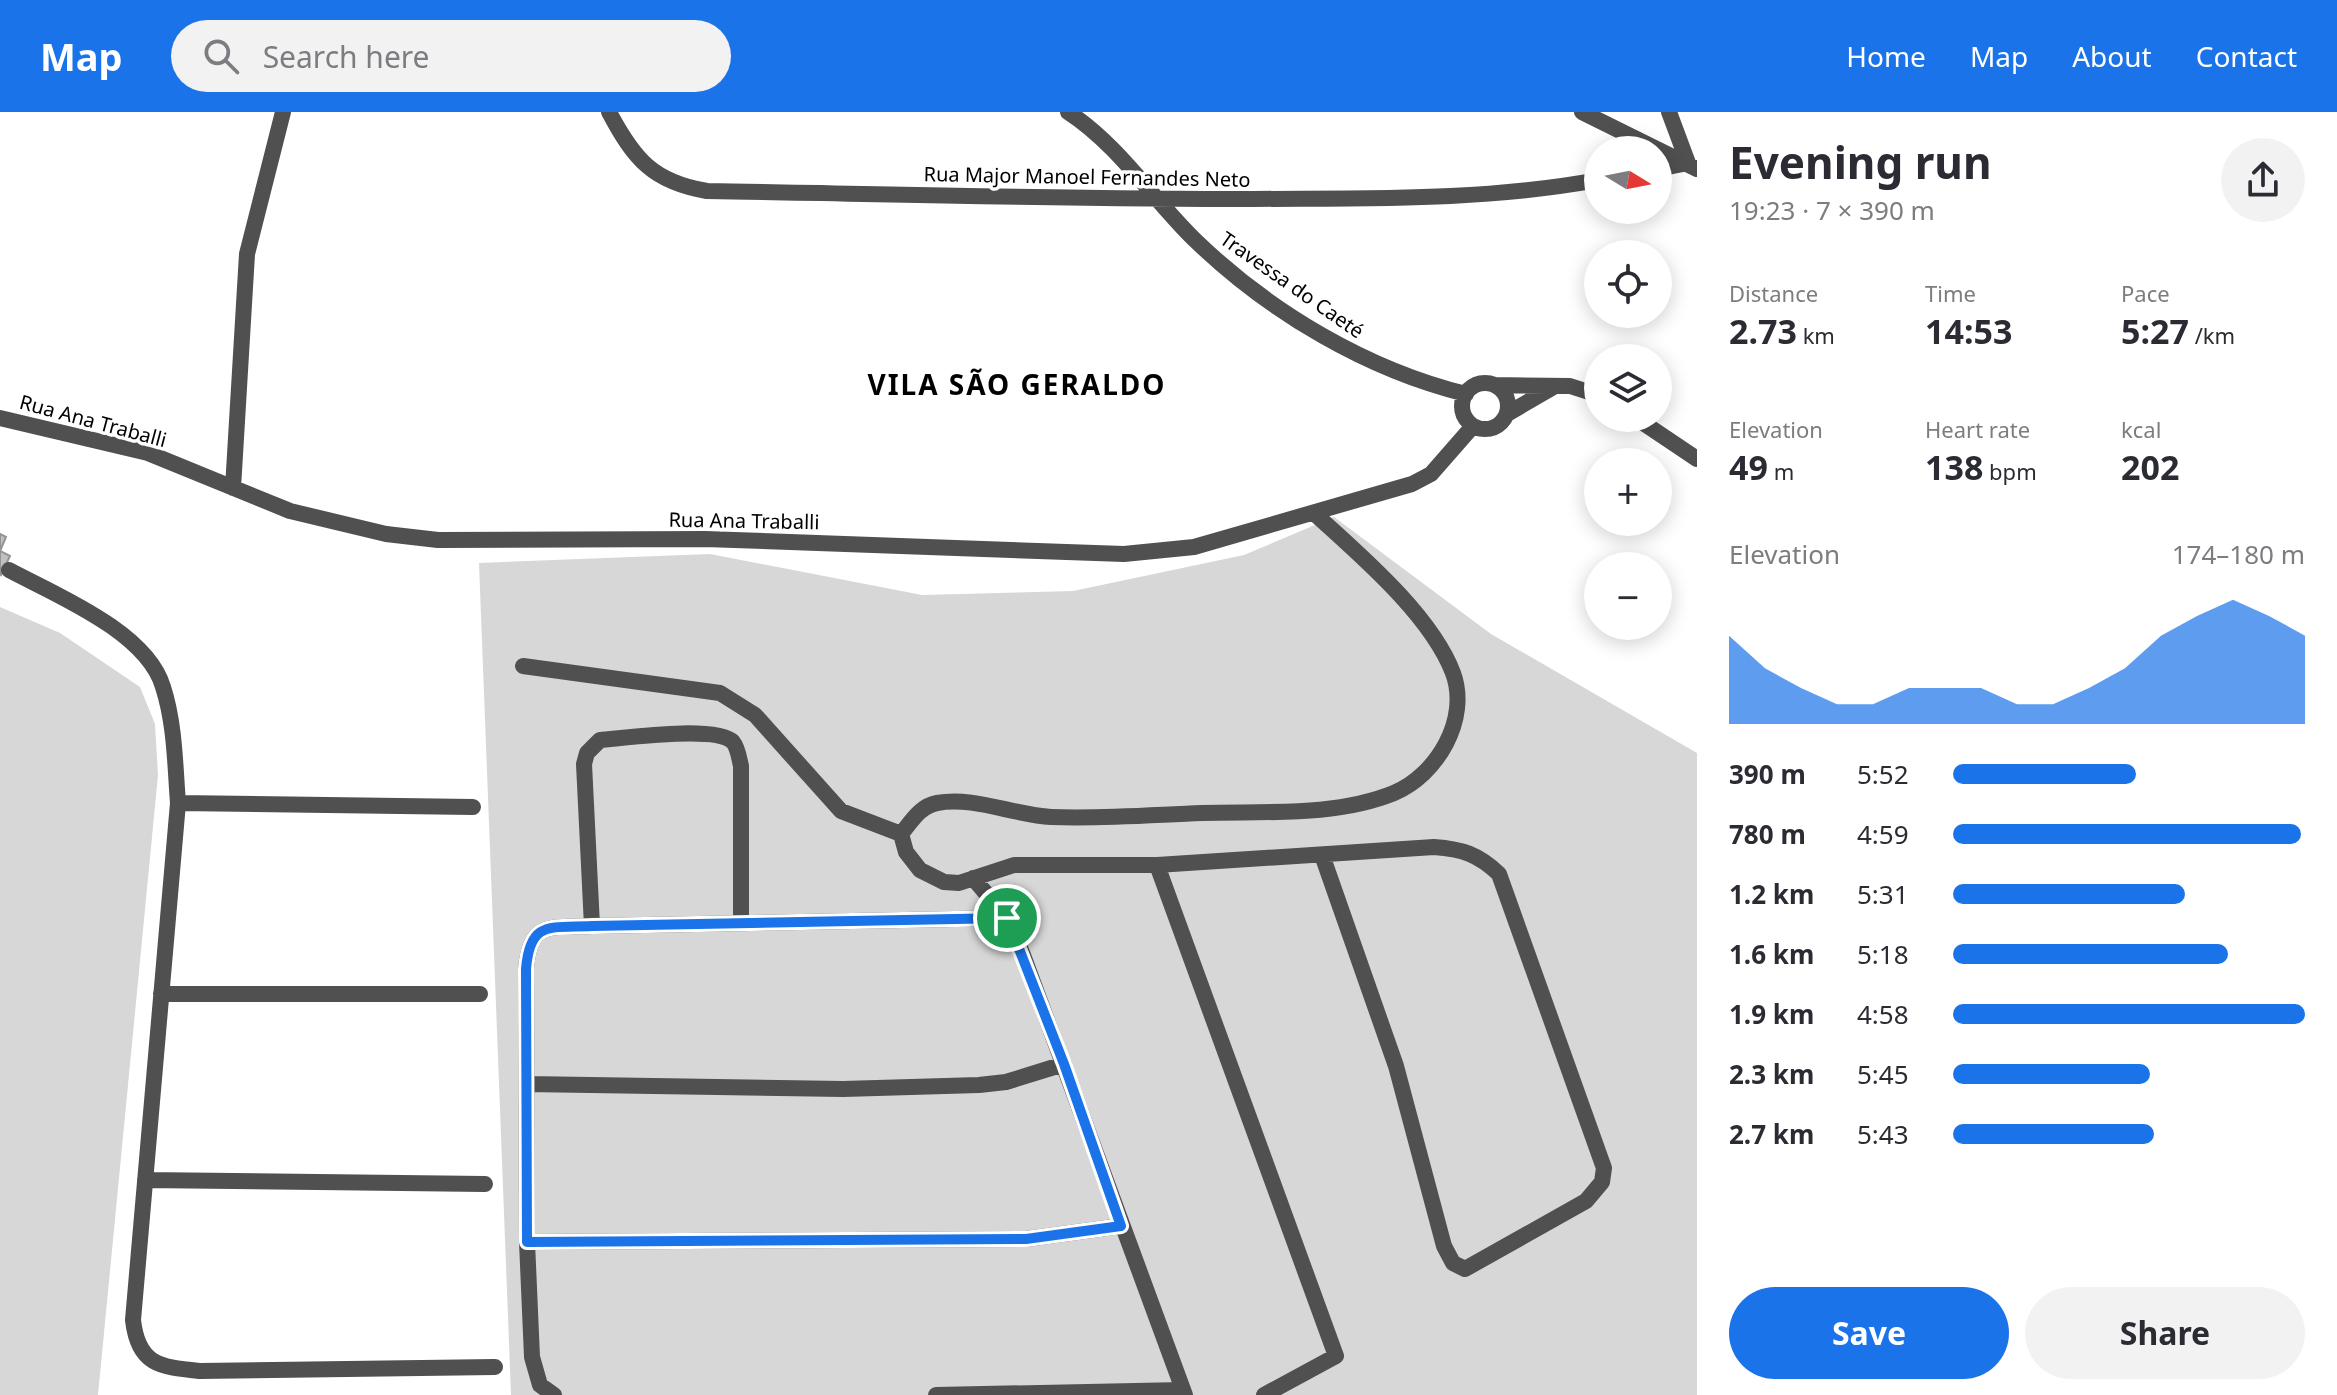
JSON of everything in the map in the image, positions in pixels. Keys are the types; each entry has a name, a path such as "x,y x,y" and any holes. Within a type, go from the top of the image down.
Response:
{"street":[{"path":"233,488 247,254 283,112"},
{"name":"Rua Major Manoel Fernandes Neto","path":"609,112 641,163 680,187 707,191 1158,199 1456,198 1533,192 1584,183"},
{"name":"Travessa do Caeté","path":"1068,112 1228,270 1330,340 1417,382 1466,394"},
{"path":"1582,112 1693,166"},
{"path":"1669,112 1693,166"},
{"path":"1672,168 1693,166"},
{"path":"1556,385 1507,414 1492,428 1473,426 1464,415 1466,394 1478,385 1556,385 1584,388"},
{"path":"1494,385 1505,394 1507,414"},
{"name":"Rua Ana Traballi","path":"0,418 148,453 290,511 386,534 438,540 705,539 1124,554 1194,547 1412,484 1431,474 1473,426"},
{"path":"1657,432 1697,459"},
{"path":"901,834 916,815 936,803 968,804 1046,817 1098,818 1315,809 1366,801 1397,792 1427,769 1448,742 1456,719 1453,673 1406,602 1315,514"},
{"path":"9,570 103,619 137,648 163,684 171,727 178,803 133,1320 135,1341 152,1361 200,1371 495,1367"},
{"path":"523,666 720,693 755,715 841,811 901,834"},
{"path":"592,926 584,785 587,753 600,740 698,733 724,737 737,750 741,766 741,923"},
{"path":"178,803 473,807"},
{"path":"901,834 906,852 932,878 959,883 1014,865 1157,865 1322,855 1451,848 1476,854 1499,874 1602,1155 1602,1182 1586,1201 1465,1269 1453,1263 1444,1246 1396,1066 1322,855"},
{"path":"1157,865 1336,1356 1264,1395"},
{"path":"936,1395 1184,1392 1007,918 973,878"},
{"path":"554,1395 540,1385 533,1369 527,1242 526,969 530,939 549,928 592,926 1007,918"},
{"path":"161,994 480,994"},
{"path":"527,1084 843,1089 979,1085 1006,1082 1064,1064"},
{"path":"145,1180 485,1184"},
{"path":"527,1242 1026,1239 1121,1226"}],"shaded area":[{"path":"1334,517 1491,634 1697,753 1697,1395 511,1395 479,563 710,554 922,595 1073,591 1244,555"},
{"path":"0,607 60,633 140,687 155,724 158,775 98,1395 0,1395"}],"building":[{"path":"0,534 6,537 0,551"},
{"path":"0,551 10,556 1,575 0,574"}],"district":[{"name":"VILA SÃO GERALDO","path":"1017,385"}],"route":[{"path":"1007,918 1064,1064 1121,1226 1061,1237 1026,1239 527,1242 526,969 530,939 540,930 688,923 1007,918"}]}
